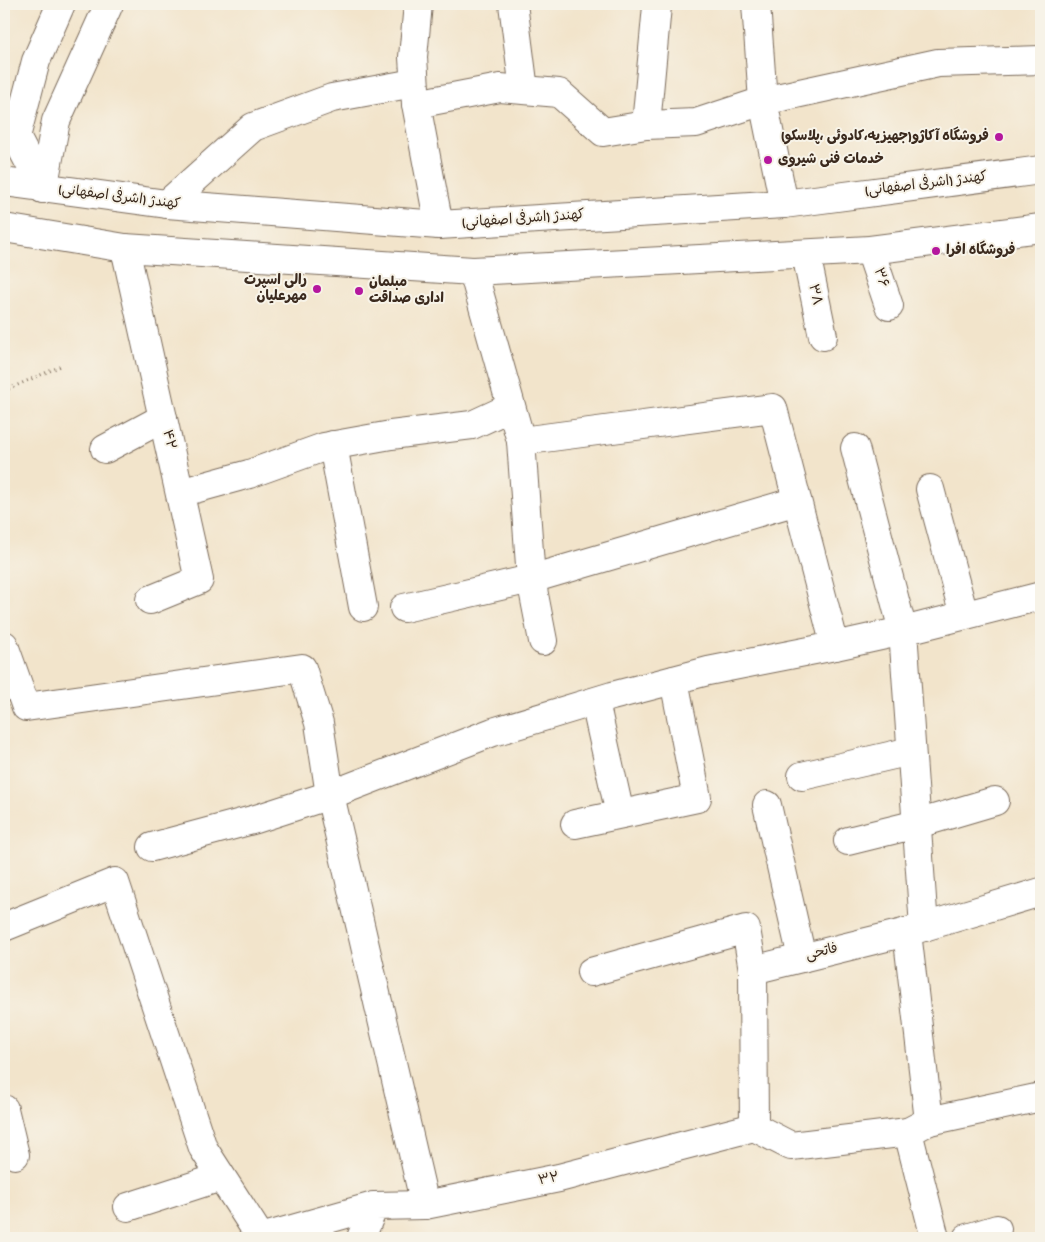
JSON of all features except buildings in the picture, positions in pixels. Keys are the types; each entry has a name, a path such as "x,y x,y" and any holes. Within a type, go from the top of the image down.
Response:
{"street":[{"path":"43,188 16,137 36,61 61,4"},
{"path":"43,188 56,121 109,4"},
{"path":"418,4 413,57 415,94 439,226"},
{"path":"513,4 524,90"},
{"path":"756,4 763,100 784,204"},
{"path":"646,125 657,6"},
{"path":"167,204 253,127 332,98 500,88 559,93 603,132 646,125 696,123 763,100 938,63 1041,60"},
{"name":"کهندژ (اشرفی اصفهانی)","path":"4,182 167,204 439,226 784,204 1041,170"},
{"path":"4,228 125,248 473,271 870,250 1041,228"},
{"name":"۴۲","path":"125,248 200,580 150,600"},
{"name":"۳۶","path":"870,250 890,306"},
{"name":"۳۸","path":"806,254 823,336"},
{"path":"473,271 521,440 531,579 543,642"},
{"path":"180,493 249,474 333,445 472,425 512,407"},
{"path":"521,440 773,408 835,646"},
{"path":"105,449 163,418"},
{"path":"333,445 363,607"},
{"path":"855,448 902,631 917,824 915,929 919,1127 935,1238"},
{"path":"930,489 964,615"},
{"path":"404,608 531,579 797,501"},
{"path":"152,847 256,819 330,795 494,732 595,702 708,671 902,631 1041,596"},
{"path":"4,645 26,707 302,668 319,723 330,795 425,1205"},
{"path":"575,824 696,798 674,680"},
{"path":"595,702 620,814"},
{"path":"802,776 911,751"},
{"path":"848,842 995,801"},
{"path":"767,805 802,958"},
{"path":"4,926 115,882 203,1148 261,1238"},
{"name":"فاتحی","path":"754,970 915,929 1041,892"},
{"path":"591,972 746,929 754,970 754,1127 791,1146 919,1127 1041,1097"},
{"path":"4,1109 15,1155"},
{"name":"۳۲","path":"261,1238 374,1206 425,1205 559,1178 754,1127"},
{"path":"128,1207 221,1177"},
{"path":"361,1238 374,1206"},
{"path":"967,1238 997,1229"}],"path":[{"path":"4,391 62,366"}],"place":[{"name":"فروشگاه آکاژو(جهیزیه،کادوئی ،پلاسکو)","path":"999,137"},
{"name":"خدمات فنی شیروی","path":"768,160"},
{"name":"فروشگاه افرا","path":"936,251"},
{"name":"رالی اسپرت مهرعلیان","path":"317,289"},
{"name":"مبلمان اداری صداقت","path":"359,291"}]}
